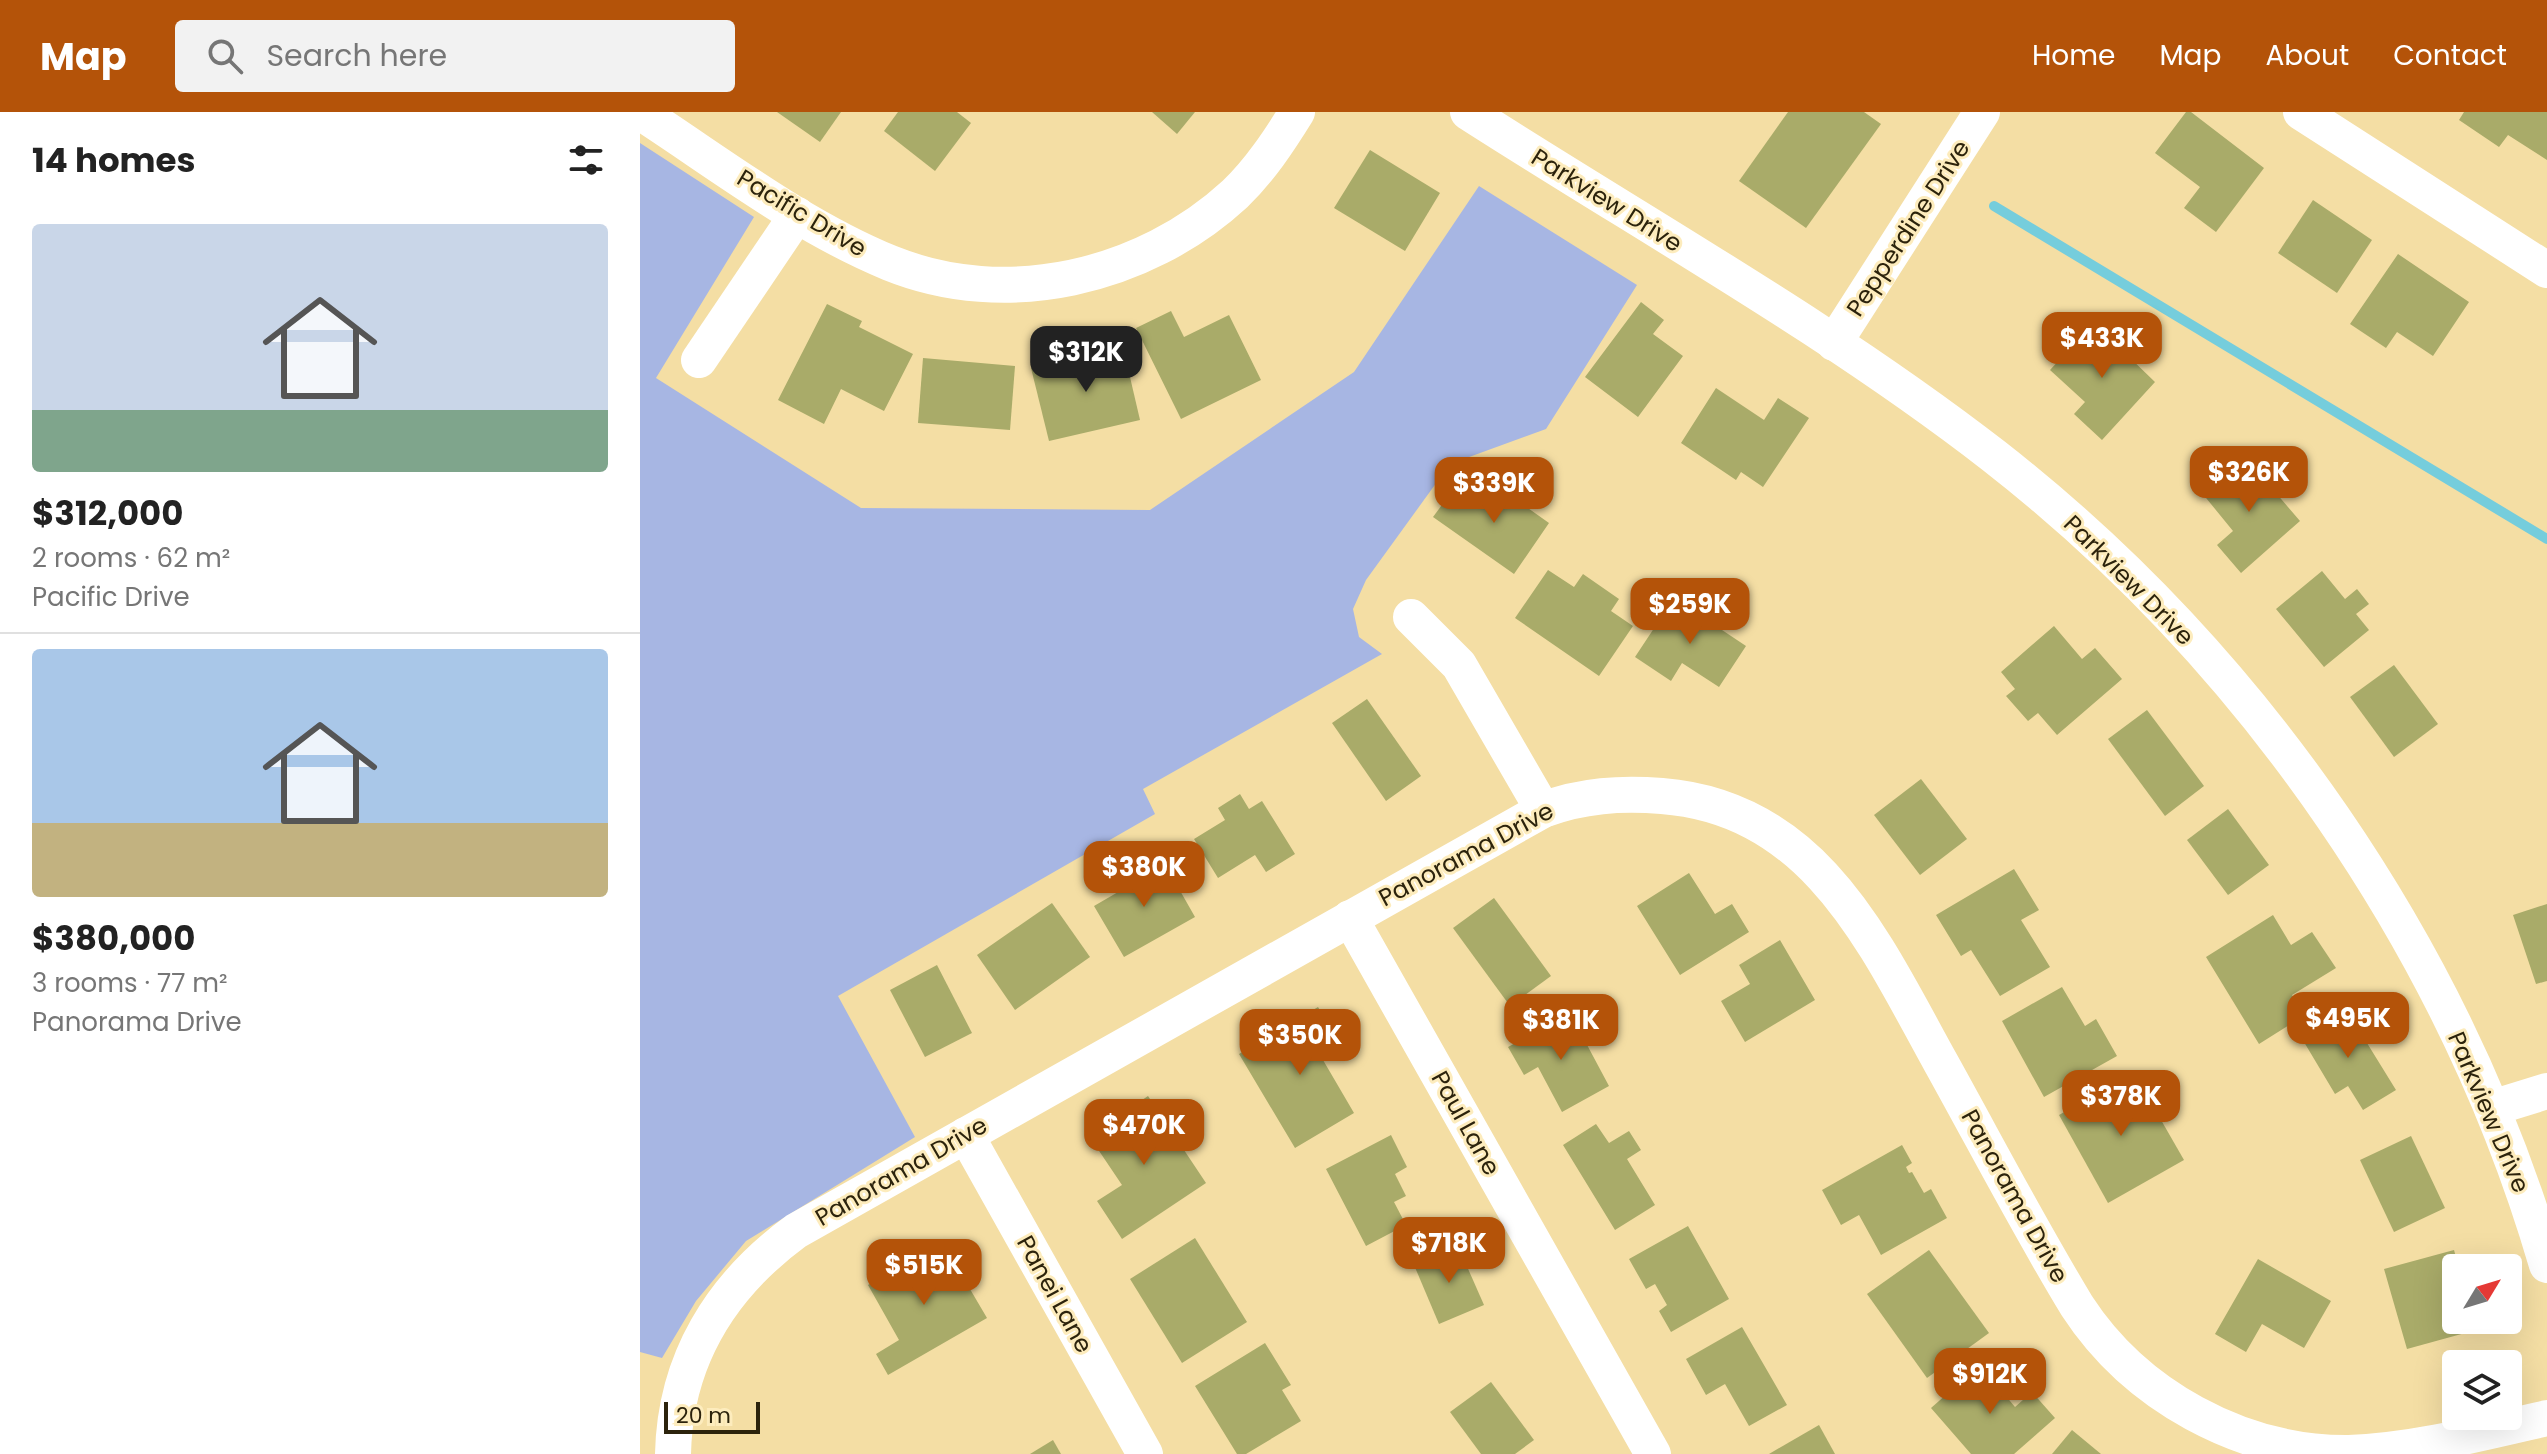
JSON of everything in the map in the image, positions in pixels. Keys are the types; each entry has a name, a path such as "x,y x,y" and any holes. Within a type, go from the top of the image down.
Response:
{"street":[{"name":"Pacific Drive","path":"640,112 797,215 857,248 937,277 1016,284 1073,277 1146,254 1196,226 1254,173 1297,112"},
{"name":"Parkview Drive","path":"1468,112 1834,343 1993,456 2126,572 2244,702 2299,770 2364,868 2459,1036 2492,1108 2547,1265"},
{"name":"Pepperdine Drive","path":"1834,343 1982,112"},
{"path":"2301,112 2547,270"},
{"path":"699,360 797,215"},
{"path":"1411,617 1459,665 1543,810"},
{"name":"Panorama Drive","path":"673,1454 678,1403 693,1352 714,1313 741,1279 796,1231 1543,810 1587,797 1639,794 1700,802 1753,821 1810,862 1841,895 1884,960 2091,1328 2146,1384 2192,1413 2252,1439 2318,1452 2346,1453 2425,1444 2547,1418"},
{"name":"Paul Lane","path":"1350,918 1653,1454"},
{"path":"2492,1108 2547,1091"},
{"name":"Panei Lane","path":"966,1135 1145,1454"}],"shaded area":[{"path":"640,143 754,217 656,378 861,508 1150,510 1354,372 1479,186 1637,285 1546,429 1450,464 1366,580 1353,609 1359,637 1382,654 1143,789 1155,814 838,996 915,1137 746,1241 696,1301 662,1358 640,1352"}],"building":[{"path":"777,112 841,112 820,142"},
{"path":"898,112 957,112 971,123 935,171 884,131"},
{"path":"1152,112 1195,112 1177,134"},
{"path":"1788,112 1864,112 1881,124 1806,228 1739,181"},
{"path":"2186,112 2191,112 2264,168 2216,232 2184,208 2200,187 2155,153"},
{"path":"2464,112 2547,112 2547,160 2508,135 2499,147 2459,120"},
{"path":"1370,150 1440,193 1405,251 1334,208"},
{"path":"2313,200 2372,240 2337,293 2278,253"},
{"path":"2398,254 2469,302 2433,356 2397,332 2386,348 2350,324"},
{"path":"1641,302 1664,320 1653,334 1683,356 1638,417 1585,377"},
{"path":"827,304 862,321 859,327 913,354 884,411 841,389 824,424 778,400"},
{"path":"1171,311 1184,337 1229,315 1261,380 1181,419 1136,328"},
{"path":"2087,330 2099,341 2110,330 2129,348 2125,353 2155,382 2102,440 2074,414 2085,402 2050,370"},
{"path":"1123,347 1140,420 1049,441 1031,368"},
{"path":"923,358 1015,366 1010,430 918,423"},
{"path":"1716,388 1764,420 1778,398 1809,418 1763,487 1741,472 1736,480 1681,443"},
{"path":"2245,457 2300,521 2241,573 2217,545 2233,531 2202,493"},
{"path":"1494,484 1549,523 1514,574 1433,517 1456,486 1480,503"},
{"path":"1548,570 1574,587 1583,574 1619,599 1611,611 1633,626 1599,676 1515,618"},
{"path":"2322,571 2345,599 2357,589 2369,604 2356,614 2369,630 2324,667 2276,609"},
{"path":"1674,598 1746,646 1719,687 1682,663 1671,681 1635,657"},
{"path":"2054,626 2082,659 2095,648 2122,679 2057,735 2038,713 2028,721 2006,696 2015,689 2001,672"},
{"path":"2394,665 2438,724 2394,757 2350,697"},
{"path":"1367,699 1421,776 1386,801 1332,723"},
{"path":"2147,710 2204,786 2165,816 2108,739"},
{"path":"1921,779 1967,839 1920,875 1874,815"},
{"path":"1240,794 1249,809 1262,801 1295,854 1266,872 1255,855 1218,878 1194,839 1225,820 1218,808"},
{"path":"2228,809 2269,865 2228,895 2187,840"},
{"path":"1137,865 1144,878 1166,866 1195,917 1124,957 1094,906 1125,888 1118,875"},
{"path":"2014,869 2039,910 2021,920 2050,967 2000,996 1971,950 1961,956 1936,915"},
{"path":"1689,873 1715,914 1732,904 1749,932 1680,975 1637,906"},
{"path":"1494,898 1551,976 1510,1006 1453,928"},
{"path":"1052,903 1090,957 1015,1010 977,955"},
{"path":"2547,904 2547,981 2536,984 2513,915"},
{"path":"2273,915 2291,945 2312,932 2336,968 2292,995 2305,1015 2259,1044 2206,957"},
{"path":"1780,940 1815,1000 1745,1042 1721,1001 1750,984 1739,965"},
{"path":"937,965 972,1033 925,1057 890,990"},
{"path":"2062,987 2085,1026 2096,1019 2117,1056 2044,1097 2002,1021"},
{"path":"1318,1007 1342,1048 1323,1060 1354,1113 1295,1148 1239,1054"},
{"path":"2346,1009 2396,1090 2363,1110 2348,1086 2335,1094 2301,1037"},
{"path":"1570,1013 1609,1086 1562,1112 1538,1067 1524,1075 1508,1047"},
{"path":"2134,1073 2184,1160 2108,1203 2059,1115"},
{"path":"1148,1096 1206,1183 1122,1239 1097,1201 1122,1185 1089,1136"},
{"path":"1596,1124 1609,1143 1629,1131 1641,1150 1627,1159 1655,1205 1615,1230 1563,1145"},
{"path":"1391,1135 1407,1167 1395,1174 1406,1196 1394,1202 1406,1225 1366,1246 1326,1169"},
{"path":"2411,1136 2445,1208 2394,1232 2360,1160"},
{"path":"1902,1145 1912,1163 1906,1167 1909,1173 1912,1172 1924,1193 1931,1189 1947,1218 1881,1255 1859,1215 1841,1225 1822,1190"},
{"path":"1688,1226 1729,1299 1671,1332 1659,1311 1667,1305 1655,1284 1646,1289 1629,1259"},
{"path":"1195,1238 1247,1322 1182,1363 1130,1279"},
{"path":"943,1242 954,1259 950,1261 962,1287 967,1284 987,1318 888,1375 876,1354 899,1340 868,1285"},
{"path":"1458,1246 1484,1305 1439,1324 1414,1265"},
{"path":"1929,1250 1989,1333 1927,1378 1867,1294"},
{"path":"2454,1250 2455,1254 2442,1254 2442,1334 2461,1334 2407,1349 2384,1269"},
{"path":"2258,1259 2331,1301 2304,1348 2262,1324 2246,1352 2215,1334"},
{"path":"1742,1327 1787,1405 1749,1426 1725,1384 1706,1395 1686,1359"},
{"path":"1265,1343 1291,1385 1282,1390 1301,1421 1246,1454 1237,1454 1195,1386"},
{"path":"1980,1365 2015,1407 2032,1392 2055,1418 2014,1454 1971,1454 1931,1408"},
{"path":"1491,1382 1534,1440 1515,1454 1481,1454 1450,1412"},
{"path":"1819,1425 1835,1454 1769,1454"},
{"path":"2072,1430 2101,1454 2052,1454"},
{"path":"1053,1440 1061,1454 1030,1454"}],"waterway":[{"path":"1994,206 2547,539"}]}
